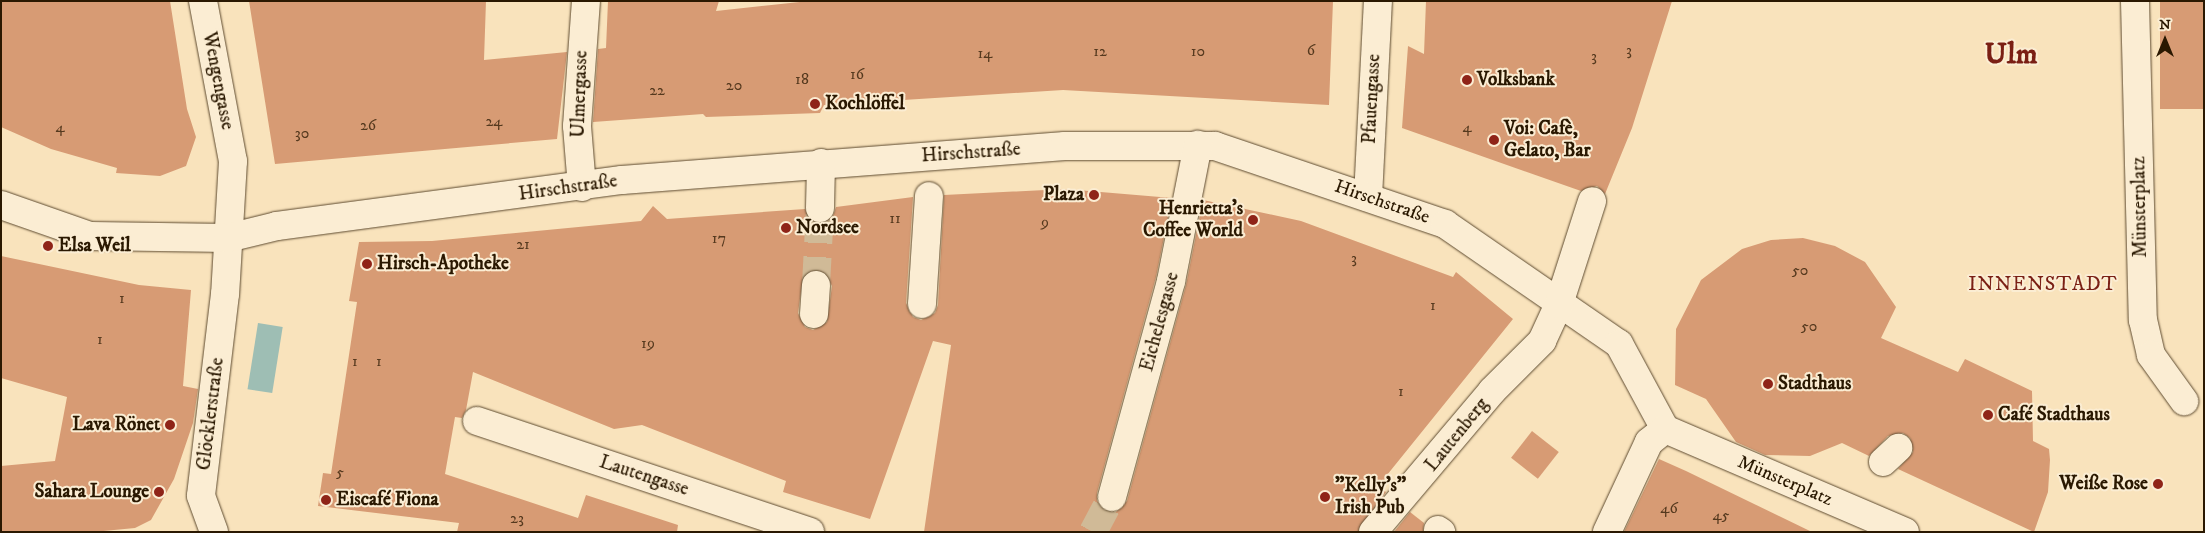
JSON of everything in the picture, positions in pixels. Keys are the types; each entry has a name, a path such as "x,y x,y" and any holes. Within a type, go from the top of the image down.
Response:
{"street":[{"name":"Wengengasse","path":"203,1 233,161 228,238"},
{"name":"Ulmergasse","path":"582,187 577,126 586,1"},
{"name":"Pfauengasse","path":"1368,197 1378,1"},
{"name":"Münsterplatz","path":"2135,1 2143,320 2151,355 2184,401"},
{"name":"Eichelesgasse","path":"1112,497 1171,281 1198,145"},
{"name":"Hirschstraße","path":"1,205 90,236 228,238 277,226 582,187 821,163 1065,146 1215,146 1445,224 1619,344 1665,430"},
{"path":"820,208 821,163"},
{"path":"922,304 929,196"},
{"path":"1559,304 1592,201"},
{"name":"Glöcklerstraße","path":"214,532 200,496 226,294 228,238"},
{"path":"814,314 816,285"},
{"name":"Lautenberg","path":"1373,532 1492,391 1542,340 1559,304"},
{"name":"Lautengasse","path":"477,421 810,532"},
{"name":"Münsterplatz","path":"1665,430 1905,532"},
{"path":"1607,532 1650,442 1665,430"}],"water":[{"path":"258,323 283,327 272,393 248,389"}],"building":[{"path":"1,1 170,1 187,109 196,137 186,166 160,176 116,173 117,168 51,149 1,127"},
{"path":"249,1 486,1 484,60 567,52 557,139 275,164"},
{"path":"608,1 719,1 716,11 809,1 1333,1 1329,105 1063,90 824,105 820,113 706,117 703,114 593,122 598,49 606,48"},
{"path":"1426,1 1672,1 1632,128 1605,194 1597,186 1581,191 1402,128 1408,46 1424,54"},
{"path":"2160,1 2204,1 2204,109 2160,109"},
{"path":"1065,189 1172,198 1156,277 1097,493 1097,501 1107,512 1116,512 1127,501 1186,285 1203,200 1301,221 1453,277 1456,272 1513,319 1387,475 1380,488 1386,492 1358,532 924,532 951,345 933,341 870,519 783,492 786,481 642,425 614,429 473,372 466,410 462,418 455,417 445,474 578,518 586,495 678,525 677,532 457,532 459,523 318,506 323,473 331,474 357,302 349,301 359,242 432,241 641,221 653,206 667,219 805,209 812,221 820,224 833,216 836,207 913,197 906,303 913,317 921,320 935,313 938,305 944,195","holes":["817,269 825,272 832,286 827,322 813,330 805,327 798,313 803,277"]},
{"name":"Stadthaus","path":"1803,238 1835,246 1865,262 1896,307 1881,338 1958,372 1965,359 2032,391 2033,441 2049,449 2050,460 2048,492 2034,532 1898,469 1913,452 1910,438 1903,433 1888,436 1869,456 1842,443 1810,456 1765,455 1736,442 1706,399 1675,385 1676,329 1701,280 1742,249 1771,240"},
{"path":"1,256 139,285 191,290 183,386 198,389 193,423 174,479 151,520 135,528 93,532 1,532 1,466 55,461 67,397 1,378"},
{"path":"1532,431 1559,452 1538,479 1511,458"},
{"path":"1659,459 1686,471 1812,532 1624,532"},
{"path":"1410,512 1424,523 1423,532 1394,532"}],"tunnel":[{"path":"816,285 820,208"},
{"path":"1093,532 1112,497"}],"place":[{"name":"Volksbank","path":"1467,80"},
{"name":"Kochlöffel","path":"815,104"},
{"name":"Voi: Cafè, Gelato, Bar","path":"1494,140"},
{"name":"Plaza","path":"1094,195"},
{"name":"Henrietta's Coffee World","path":"1253,220"},
{"name":"Nordsee","path":"786,228"},
{"name":"Elsa Weil","path":"48,246"},
{"name":"Hirsch-Apotheke","path":"367,264"},
{"name":"Stadthaus","path":"1768,384"},
{"name":"Café Stadthaus","path":"1988,415"},
{"name":"Lava Rönet","path":"170,425"},
{"name":"Weiße Rose","path":"2158,484"},
{"name":"Sahara Lounge","path":"159,492"},
{"name":"\"Kelly's\" Irish Pub","path":"1325,497"},
{"name":"Eiscafé Fiona","path":"326,500"}],"district":[{"name":"Ulm","path":"2011,56"},
{"name":"INNENSTADT","path":"2043,284"}]}
